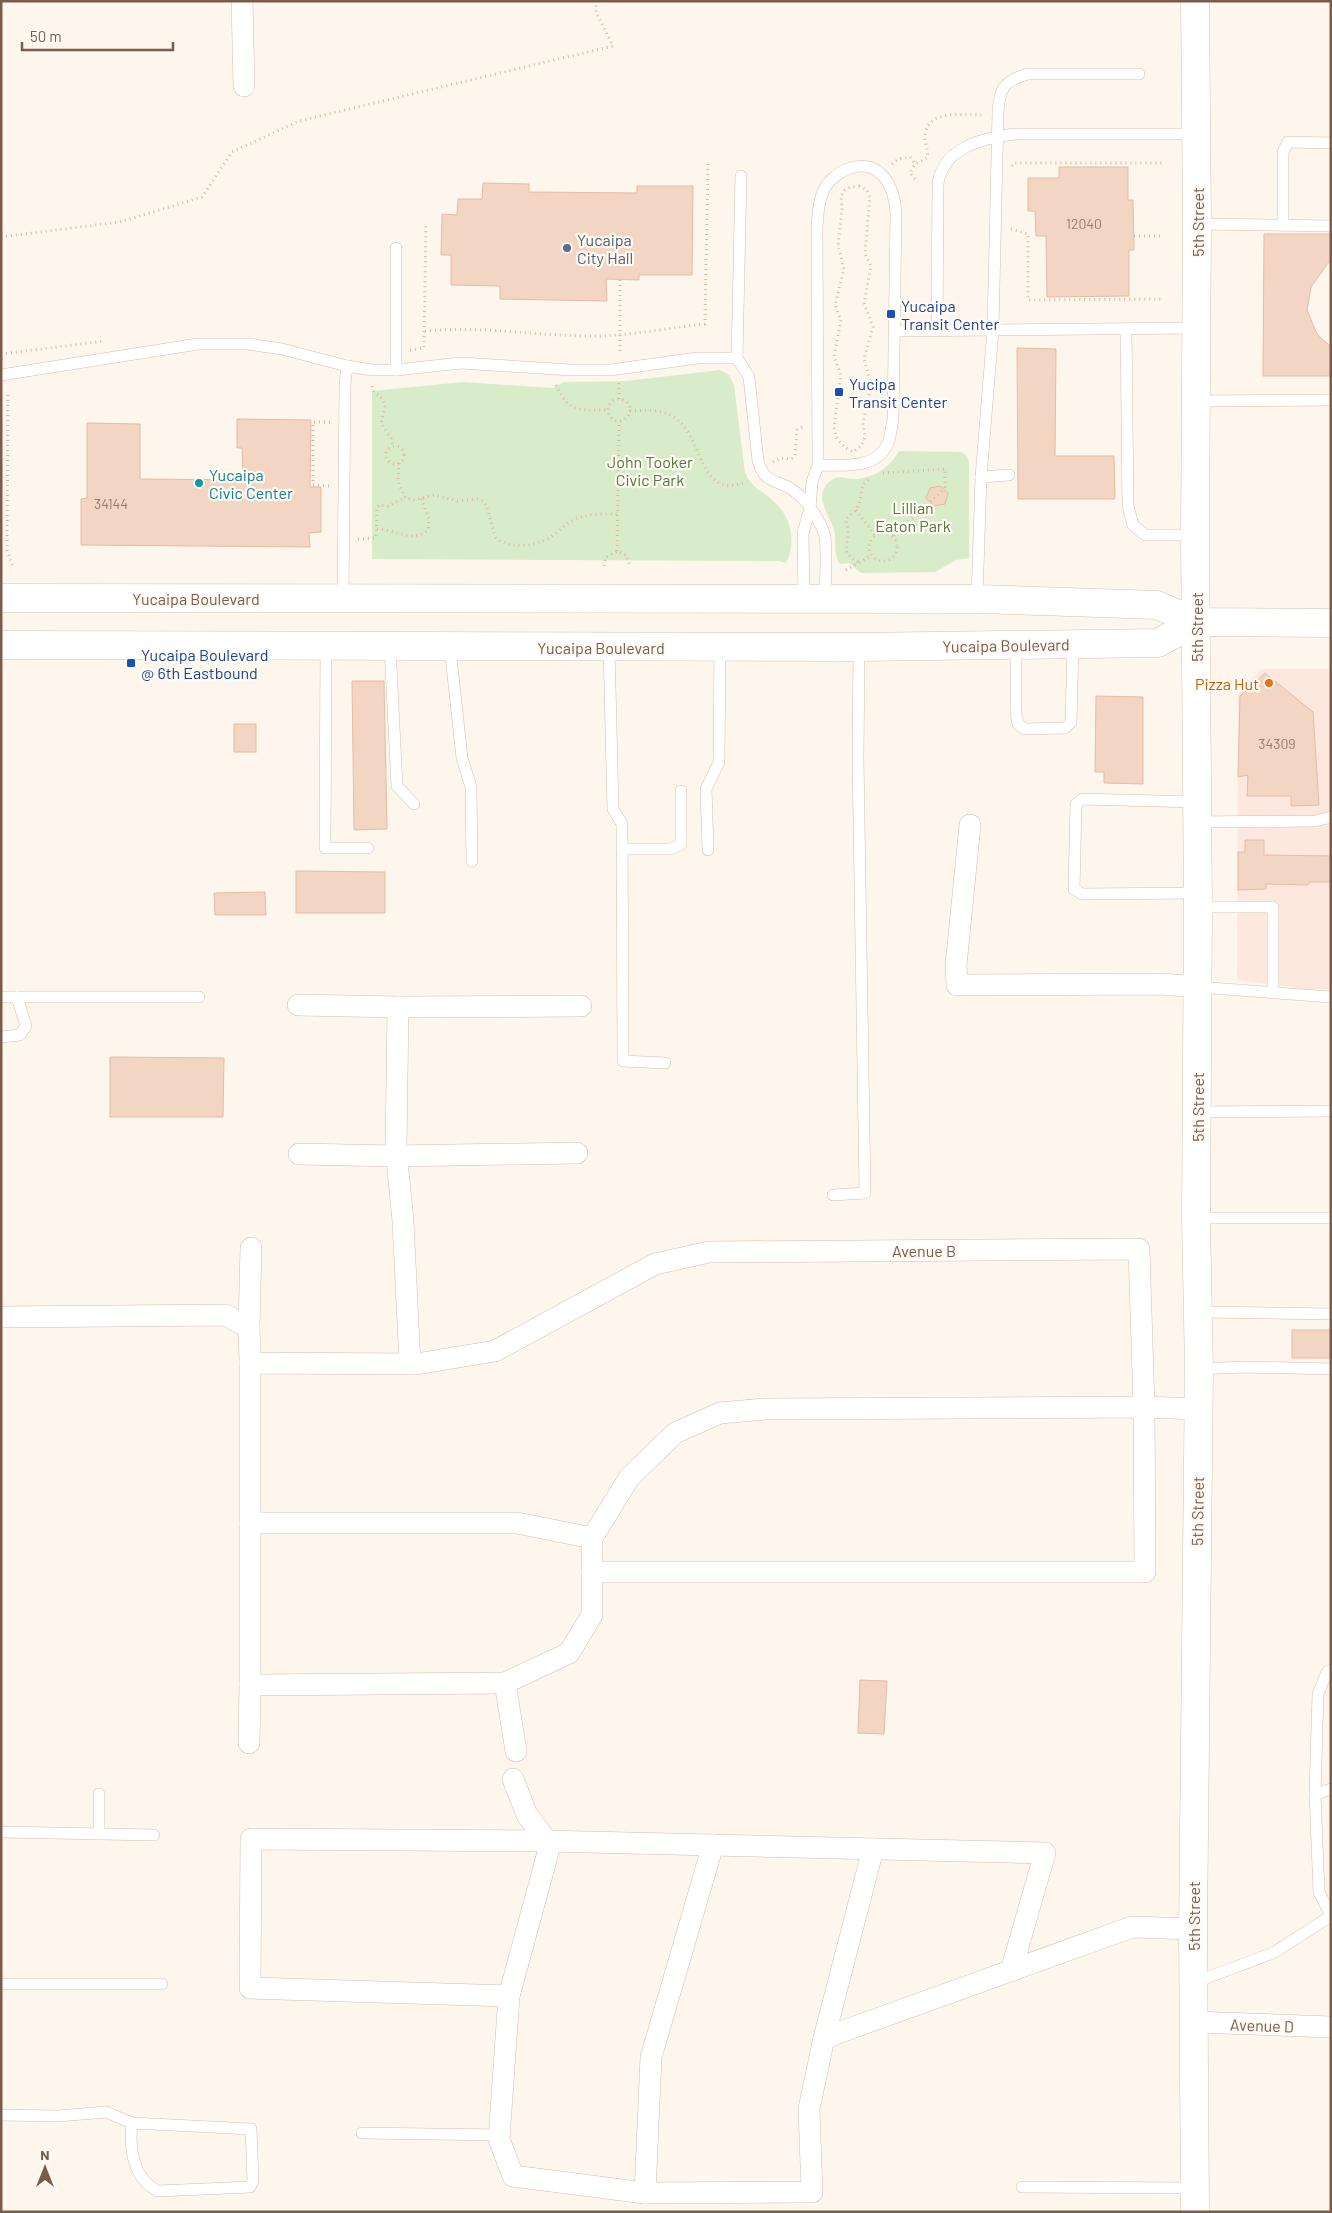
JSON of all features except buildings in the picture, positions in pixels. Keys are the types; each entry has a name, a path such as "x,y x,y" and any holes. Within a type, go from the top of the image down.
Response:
{"main road":[{"name":"5th Street","path":"1195,1 1197,134 1195,535 1197,812 1196,1218 1199,1369 1193,1929 1195,2200"},
{"name":"Yucaipa Boulevard","path":"1,598 977,599 1157,604 1196,622 1331,623"},
{"name":"Yucaipa Boulevard","path":"1,645 859,647 1158,643 1196,622"}],"street":[{"path":"242,1 244,86"},
{"path":"970,825 956,965 957,985 1161,984 1197,987"},
{"path":"298,1005 398,1007 581,1006"},
{"path":"398,1007 396,1156 403,1221 410,1364"},
{"path":"298,1154 396,1156 577,1153"},
{"path":"249,1743 249,1328 251,1248"},
{"name":"Avenue B","path":"250,1363 410,1364 495,1351 655,1264 709,1252 1139,1249 1144,1407"},
{"path":"1,1317 226,1315 249,1328"},
{"path":"592,1572 1145,1572 1144,1407"},
{"path":"250,1685 505,1683 569,1653 592,1615 592,1538 629,1478 675,1433 720,1413 765,1409 1144,1407 1198,1409"},
{"path":"250,1523 517,1523 592,1538"},
{"path":"505,1683 516,1751"},
{"path":"513,1779 527,1815 550,1845 509,1996 499,2135 513,2176 645,2193 812,2192 809,2109 824,2038 873,1849"},
{"path":"509,1996 250,1988 251,1839 546,1841 1045,1853 1011,1971"},
{"path":"645,2193 651,2057 713,1845"},
{"path":"824,2038 1132,1928 1193,1929"},
{"name":"Avenue D","path":"1193,2022 1331,2027"}],"lane":[{"path":"977,599 981,477 993,329 999,101 1002,89 1012,79 1028,74 1139,74"},
{"path":"937,330 938,183 940,170 946,161 957,151 998,136 1015,134 1197,134"},
{"path":"1283,225 1283,152 1288,142 1331,142"},
{"path":"814,599 803,533 810,508 812,482 818,464 817,227 822,193 830,180 841,171 856,168 874,169 882,174 895,197 896,213 893,420 889,442 881,454 870,462 818,464"},
{"path":"740,176 738,358 749,377 758,461 761,471 772,481 788,488 802,498 810,508 824,534 814,599"},
{"path":"1197,224 1331,226"},
{"path":"396,248 396,370"},
{"path":"1126,328 1128,506 1133,525 1144,534 1195,535"},
{"path":"895,330 1197,328"},
{"path":"1,375 198,344 224,343 282,349 347,366 372,370 396,370 461,363 571,370 610,370 698,358 738,358"},
{"path":"343,598 344,384 347,366"},
{"path":"1196,401 1331,400"},
{"path":"981,477 1009,475"},
{"path":"1016,645 1016,714 1018,724 1024,730 1064,728 1069,726 1071,722 1073,644"},
{"path":"326,647 325,848 368,848"},
{"path":"390,647 397,786 414,804"},
{"path":"450,647 462,758 471,787 472,861"},
{"path":"610,647 613,809 622,824 623,1061 665,1063"},
{"path":"708,850 706,789 719,762 720,647"},
{"path":"833,1195 865,1193 858,759 859,647"},
{"path":"622,849 671,849 681,844 681,791"},
{"path":"1273,992 1273,907 1197,900 1082,894 1074,889 1076,804 1082,800 1197,812 1315,820 1331,817"},
{"path":"1197,987 1331,997"},
{"path":"1,997 199,997"},
{"path":"1,1037 20,1035 26,1026 17,997"},
{"path":"1197,1112 1331,1111"},
{"path":"1196,1218 1331,1218"},
{"path":"1198,1312 1331,1314"},
{"path":"1199,1369 1244,1367 1331,1369"},
{"path":"1193,1983 1272,1953 1331,1916 1319,1892 1316,1794 1318,1694 1327,1672 1331,1670"},
{"path":"1316,1794 1331,1789"},
{"path":"99,1794 99,1834"},
{"path":"1,1832 154,1835"},
{"path":"1,1984 162,1984"},
{"path":"1,2115 58,2116 106,2112 132,2123 251,2129 253,2181 250,2187 158,2191 148,2186 138,2174 130,2137 132,2123"},
{"path":"362,2133 499,2135"},
{"path":"1022,2187 1195,2200"}],"path":[{"path":"1,237 120,222 202,197 232,152 299,121 613,46 596,12 596,1"},
{"path":"914,178 910,173 914,164 927,158 925,133 934,118 950,115 986,114"},
{"path":"892,164 905,157 910,157 914,164"},
{"path":"1012,168 1014,163 1162,163"},
{"path":"425,331 472,328 578,336 620,335 705,324 708,164"},
{"path":"852,186 859,186 867,190 870,197 865,254 871,266 864,303 873,326 864,359 871,384 864,423 865,437 862,445 854,452 844,447 836,437 834,426 841,375 834,357 842,320 835,305 844,269 838,246 842,208 841,196 844,190 852,186"},
{"path":"1011,220 1011,229 1028,234 1028,300 1163,299"},
{"path":"396,351 424,348 426,223"},
{"path":"1134,236 1162,236"},
{"path":"620,280 620,351"},
{"path":"619,399 620,383"},
{"path":"554,384 567,405 576,409 607,410"},
{"path":"380,385 372,386 374,392 382,396 385,402 381,423 391,438 393,446"},
{"path":"8,394 7,550 13,567"},
{"path":"607,410 612,401 619,399 626,402 630,411"},
{"path":"607,410 612,420 619,422 626,419 630,411"},
{"path":"630,411 656,410 672,416 684,425 705,468 714,480 732,487 747,481"},
{"path":"329,495 329,485 313,485 313,422 330,422 330,413"},
{"path":"617,551 619,422"},
{"path":"772,462 780,458 791,459 795,456 796,430 802,427"},
{"path":"399,463 390,462 386,458 388,449 393,446 401,448 404,453 399,463 398,481 405,498"},
{"path":"858,562 847,555 845,548 848,530 846,519 856,510 860,501 863,484 878,474 886,472 945,469 945,487 892,536"},
{"path":"356,541 358,539 375,540 377,508 379,505 388,506 405,498 415,500 434,495 458,501 477,499 483,501 486,505 496,538 507,545 520,546 540,542 577,518 588,515 618,514"},
{"path":"377,529 391,530 409,537 423,534 428,530 430,524 421,498"},
{"path":"856,510 875,535"},
{"path":"884,533 892,536 897,545 892,558 883,561 875,559 872,555 869,547 875,535 884,533"},
{"path":"604,566 606,557 617,551"},
{"path":"617,551 626,555 630,566"},
{"path":"846,570 872,555"}],"shaded area":[{"path":"1261,669 1331,669 1331,989 1307,989 1237,980 1238,694"}],"green space":[{"name":"John Tooker Civic Park","path":"720,370 729,375 734,385 745,473 754,486 779,506 788,521 791,546 786,563 779,561 372,559 372,391 463,382 553,388 564,382 626,381"},
{"name":"Lillian Eaton Park","path":"899,451 961,452 966,455 969,461 969,558 956,560 935,572 861,573 849,563 840,564 836,555 832,524 822,498 824,489 830,481 838,477 858,479 879,472 891,463"}],"place":[{"name":"Yucaipa City Hall","path":"567,248"},
{"name":"Yucaipa Transit Center","path":"891,314"},
{"name":"Yucipa Transit Center","path":"839,392"},
{"name":"Yucaipa Civic Center","path":"199,483"},
{"name":"Yucaipa Boulevard @ 6th Eastbound","path":"131,663"},
{"name":"Pizza Hut","path":"1269,683"}]}
